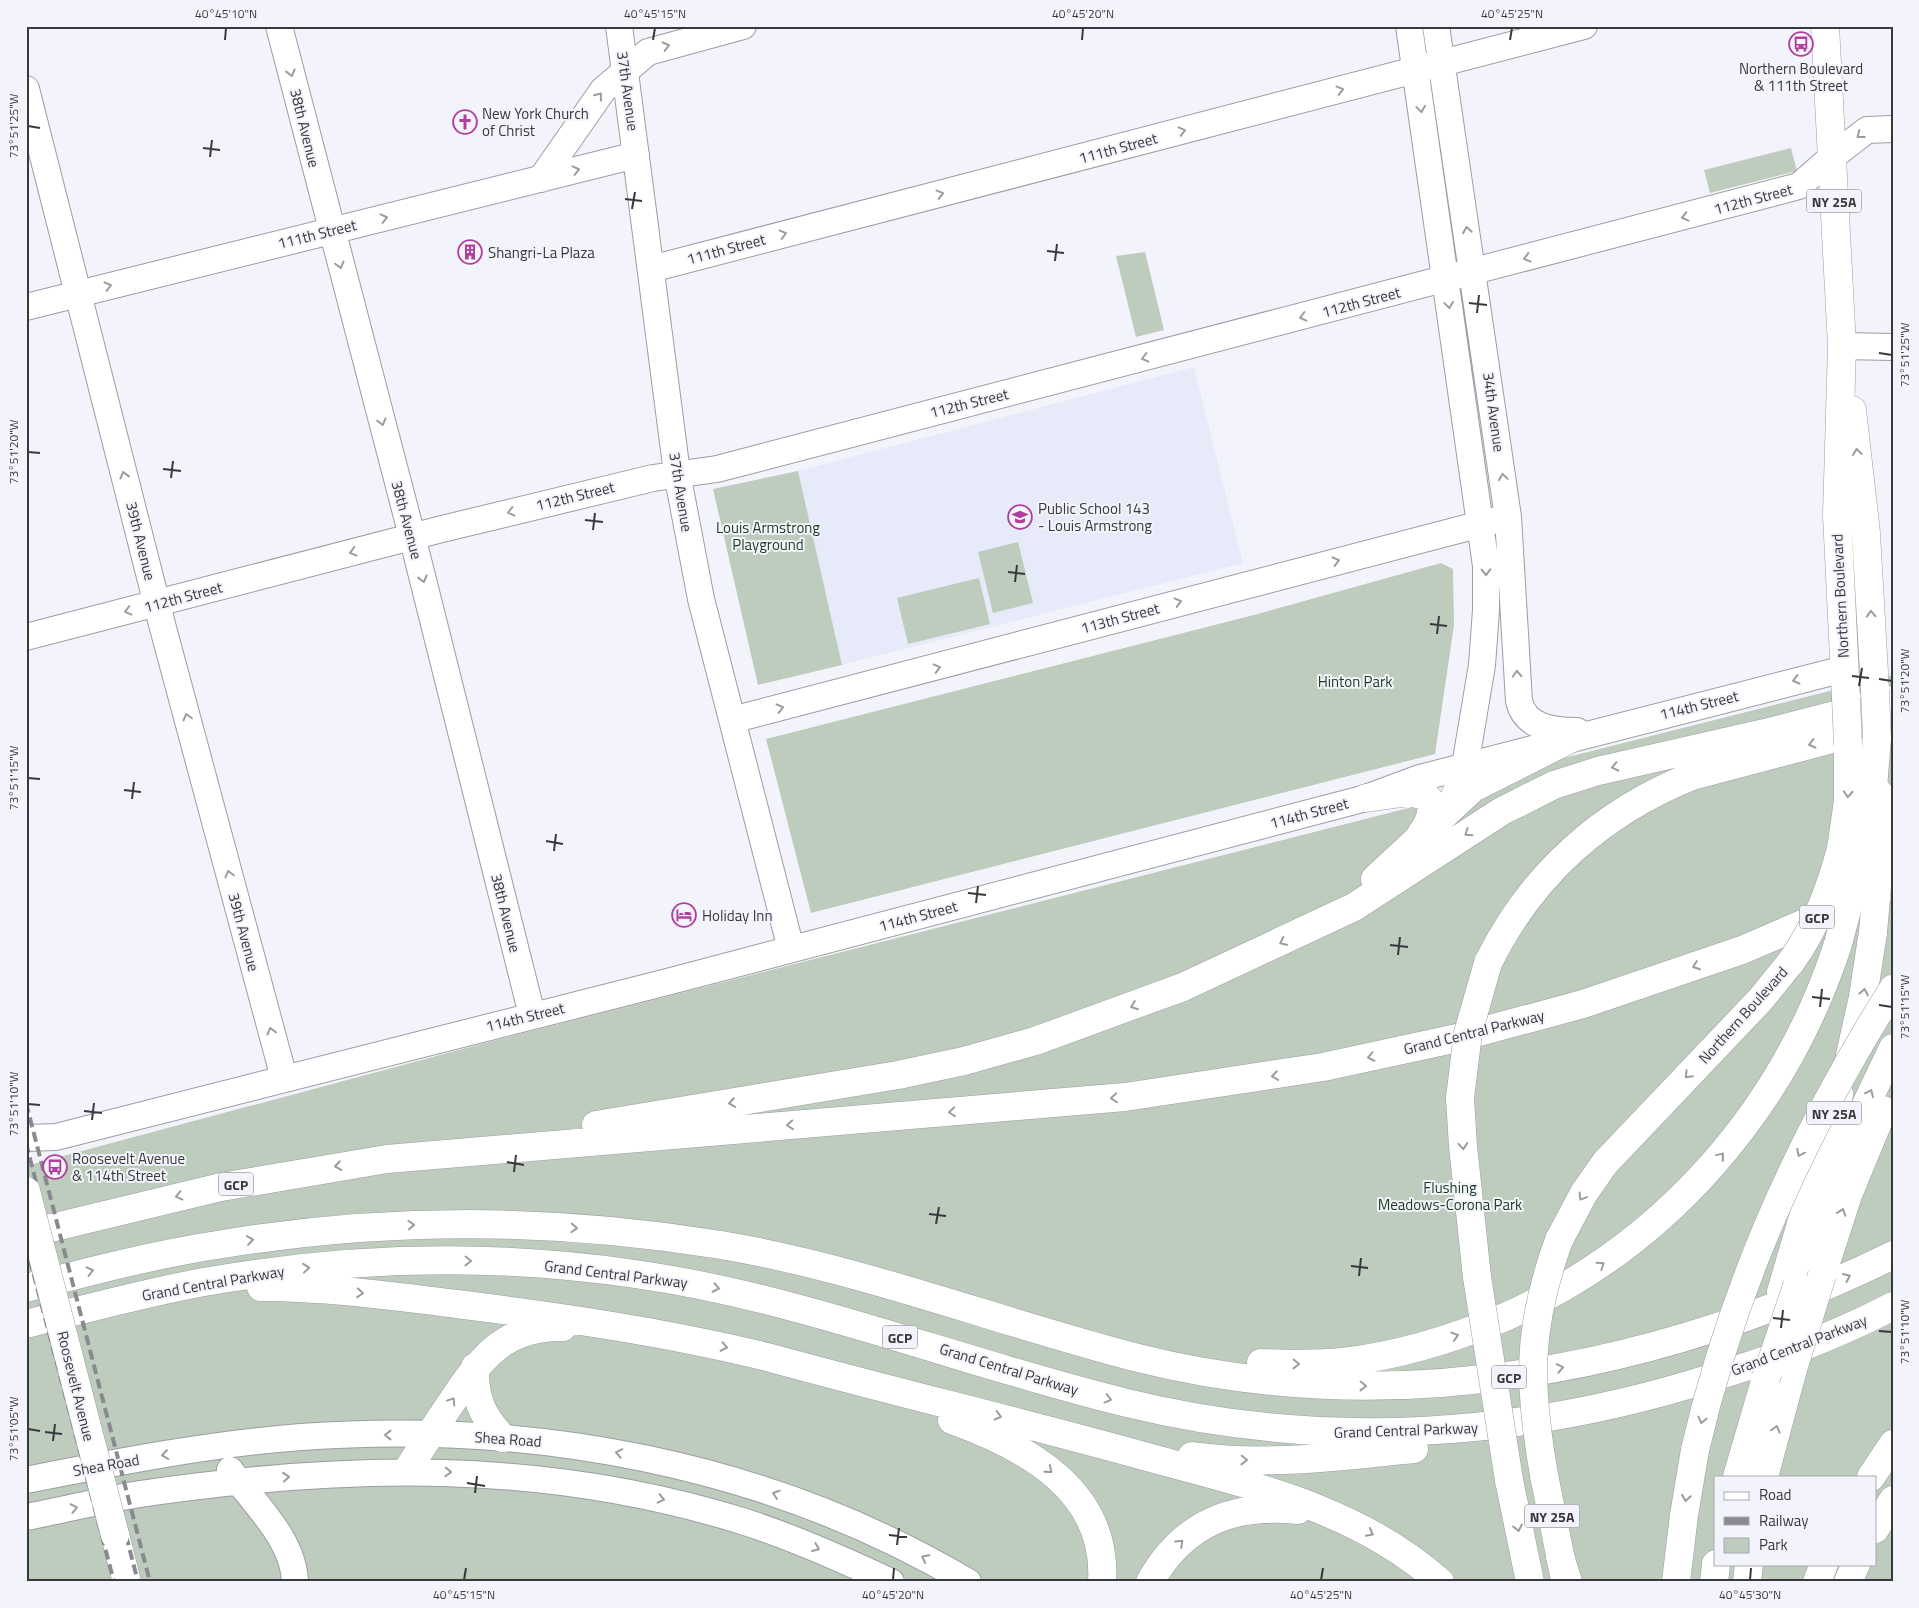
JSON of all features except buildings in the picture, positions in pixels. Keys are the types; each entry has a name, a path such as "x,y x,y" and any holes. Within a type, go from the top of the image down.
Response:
{"main road":[{"name":"Northern Boulevard","path":"1789,1289 1855,1038 1873,932 1861,852 1848,802 1848,745 1836,515 1842,346 1825,26"},
{"name":"Northern Boulevard","path":"1565,1573 1544,1475 1533,1406 1533,1354 1539,1304 1559,1240 1584,1193 1604,1163 1760,1000 1791,962 1816,920 1831,882 1861,852 1885,731 1883,661 1851,402 1842,346"},
{"name":"114th Street","path":"1844,669 1883,661"},
{"path":"1530,1582 1509,1480 1477,1277 1462,1146 1460,1098 1468,1033 1488,963 1510,914 1537,868 1556,846 1590,813 1621,790 1670,765 1884,695"},
{"path":"1488,963 1517,912 1545,876 1590,834 1632,806 1662,789 1692,776 1885,731"},
{"path":"387,1159 889,1076 964,1061 1035,1041 1158,997 1210,976 1309,929 1373,896 1502,811 1534,793 1598,771 1765,733"},
{"path":"1309,929 1371,883 1448,810 1480,785 1574,737"},
{"path":"1448,810 1460,785 1465,766"},
{"path":"1366,798 1408,792 1426,796 1431,804 1431,816 1418,839"},
{"path":"1108,1350 1173,1358 1258,1363 1307,1364 1373,1358 1424,1346 1482,1326 1524,1308 1578,1280 1660,1220 1710,1169 1733,1142 1772,1087 1790,1056 1817,1000 1838,944 1861,852"},
{"name":"Grand Central Parkway","path":"26,1234 204,1191 288,1174 387,1159 1142,1095 1233,1082 1348,1062 1486,1031 1583,1004 1742,950 1893,885"},
{"path":"1742,950 1893,911"},
{"path":"1676,1582 1694,1450 1723,1342 1767,1225 1824,1105 1893,989"},
{"path":"1732,1476 1789,1289 1841,1157 1893,1048"},
{"path":"1764,1476 1793,1369 1822,1275 1860,1163 1893,1089"},
{"name":"Roosevelt Avenue","path":"26,1190 127,1582"},
{"name":"GCP","path":"26,1288 154,1256 286,1235 353,1228 428,1225 553,1227 669,1238 785,1258 882,1282 1108,1350 1206,1372 1282,1382 1374,1386 1474,1382 1577,1365 1682,1338 1780,1305 1893,1255"},
{"name":"Grand Central Parkway","path":"26,1324 137,1296 268,1272 369,1262 503,1261 603,1269 677,1280 768,1299 1082,1392 1148,1408 1222,1422 1314,1432 1390,1434 1490,1427 1592,1410 1659,1394 1784,1354 1850,1327 1893,1306"},
{"path":"137,1296 238,1287 322,1289 551,1316 726,1347 1041,1427 1286,1496 1346,1521 1400,1551 1440,1582"},
{"path":"407,1471 429,1434 475,1368 501,1343 522,1332 543,1327 676,1338"},
{"path":"475,1368 475,1388 480,1408 503,1438"},
{"path":"815,1370 959,1422 1019,1449 1053,1473 1074,1494 1091,1518 1101,1549 1102,1582"},
{"path":"1737,1476 1761,1380"},
{"path":"1041,1427 1202,1458 1260,1461 1313,1459 1458,1444 1523,1434 1594,1417 1659,1394"},
{"path":"1872,1476 1893,1444"},
{"path":"1876,1527 1893,1500"},
{"path":"1150,1582 1165,1560 1184,1539 1208,1522 1225,1515 1253,1510 1283,1509 1315,1512 1346,1521"},
{"path":"1094,1582 1100,1565 1101,1549"},
{"path":"1714,1582 1716,1566"},
{"path":"1748,1582 1750,1566"},
{"path":"1817,1582 1823,1566"},
{"path":"1848,1582 1855,1566"}],"street":[{"name":"38th Avenue","path":"279,26 412,536 532,1015"},
{"name":"37th Avenue","path":"619,26 677,473 696,575 791,949"},
{"path":"541,179 603,90 625,71 653,50 743,26"},
{"name":"34th Avenue","path":"1409,26 1486,566 1485,634 1465,766"},
{"name":"34th Avenue","path":"1436,26 1474,272 1508,516 1518,696 1521,709 1537,725 1551,729 1604,729"},
{"name":"111th Street","path":"651,269 1584,26"},
{"name":"39th Avenue","path":"26,89 157,604 284,1078"},
{"name":"112th Street","path":"26,638 412,536 677,473 717,469 1799,186 1867,130 1893,129"},
{"name":"111th Street","path":"26,306 636,155"},
{"path":"1842,346 1893,347"},
{"name":"113th Street","path":"732,720 1508,516"},
{"name":"114th Street","path":"26,1138 56,1137 791,949 1366,798 1412,780 1604,729 1844,669"},
{"name":"Shea Road","path":"26,1480 90,1467 214,1447 301,1437 429,1434 503,1438 571,1445 643,1457 742,1483 838,1517 897,1544 968,1582"},
{"path":"214,1447 283,1542 293,1566 294,1582"},
{"path":"26,1517 137,1494 238,1482 407,1471 510,1475 644,1495 713,1513 777,1533 890,1582"}],"shaded area":[{"name":"Public School 143 - Louis Armstrong","path":"1194,367 1243,563 842,665 798,471"}],"green space":[{"path":"1791,148 1797,171 1710,193 1704,170"},
{"path":"1145,252 1164,330 1136,337 1116,256"},
{"name":"Louis Armstrong Playground","path":"798,471 842,665 758,685 713,489"},
{"path":"1018,542 1033,603 993,613 978,552"},
{"name":"Hinton Park","path":"1441,563 1453,569 1454,625 1435,754 811,913 766,739 1254,615"},
{"path":"979,578 990,624 908,644 897,598"},
{"name":"Flushing Meadows-Corona Park","path":"1893,675 1893,1582 26,1582 26,1166 496,1040 1479,790 1552,761"}],"railway":[{"path":"26,1103 150,1582"},
{"path":"26,1143 138,1582"},
{"path":"26,1245 114,1582"}],"place":[{"name":"Northern Boulevard & 111th Street","path":"1801,44"},
{"name":"New York Church of Christ","path":"465,122"},
{"name":"Shangri-La Plaza","path":"470,252"},
{"name":"Public School 143 - Louis Armstrong","path":"1020,517"},
{"name":"Holiday Inn","path":"684,915"},
{"name":"Roosevelt Avenue & 114th Street","path":"55,1167"}]}
